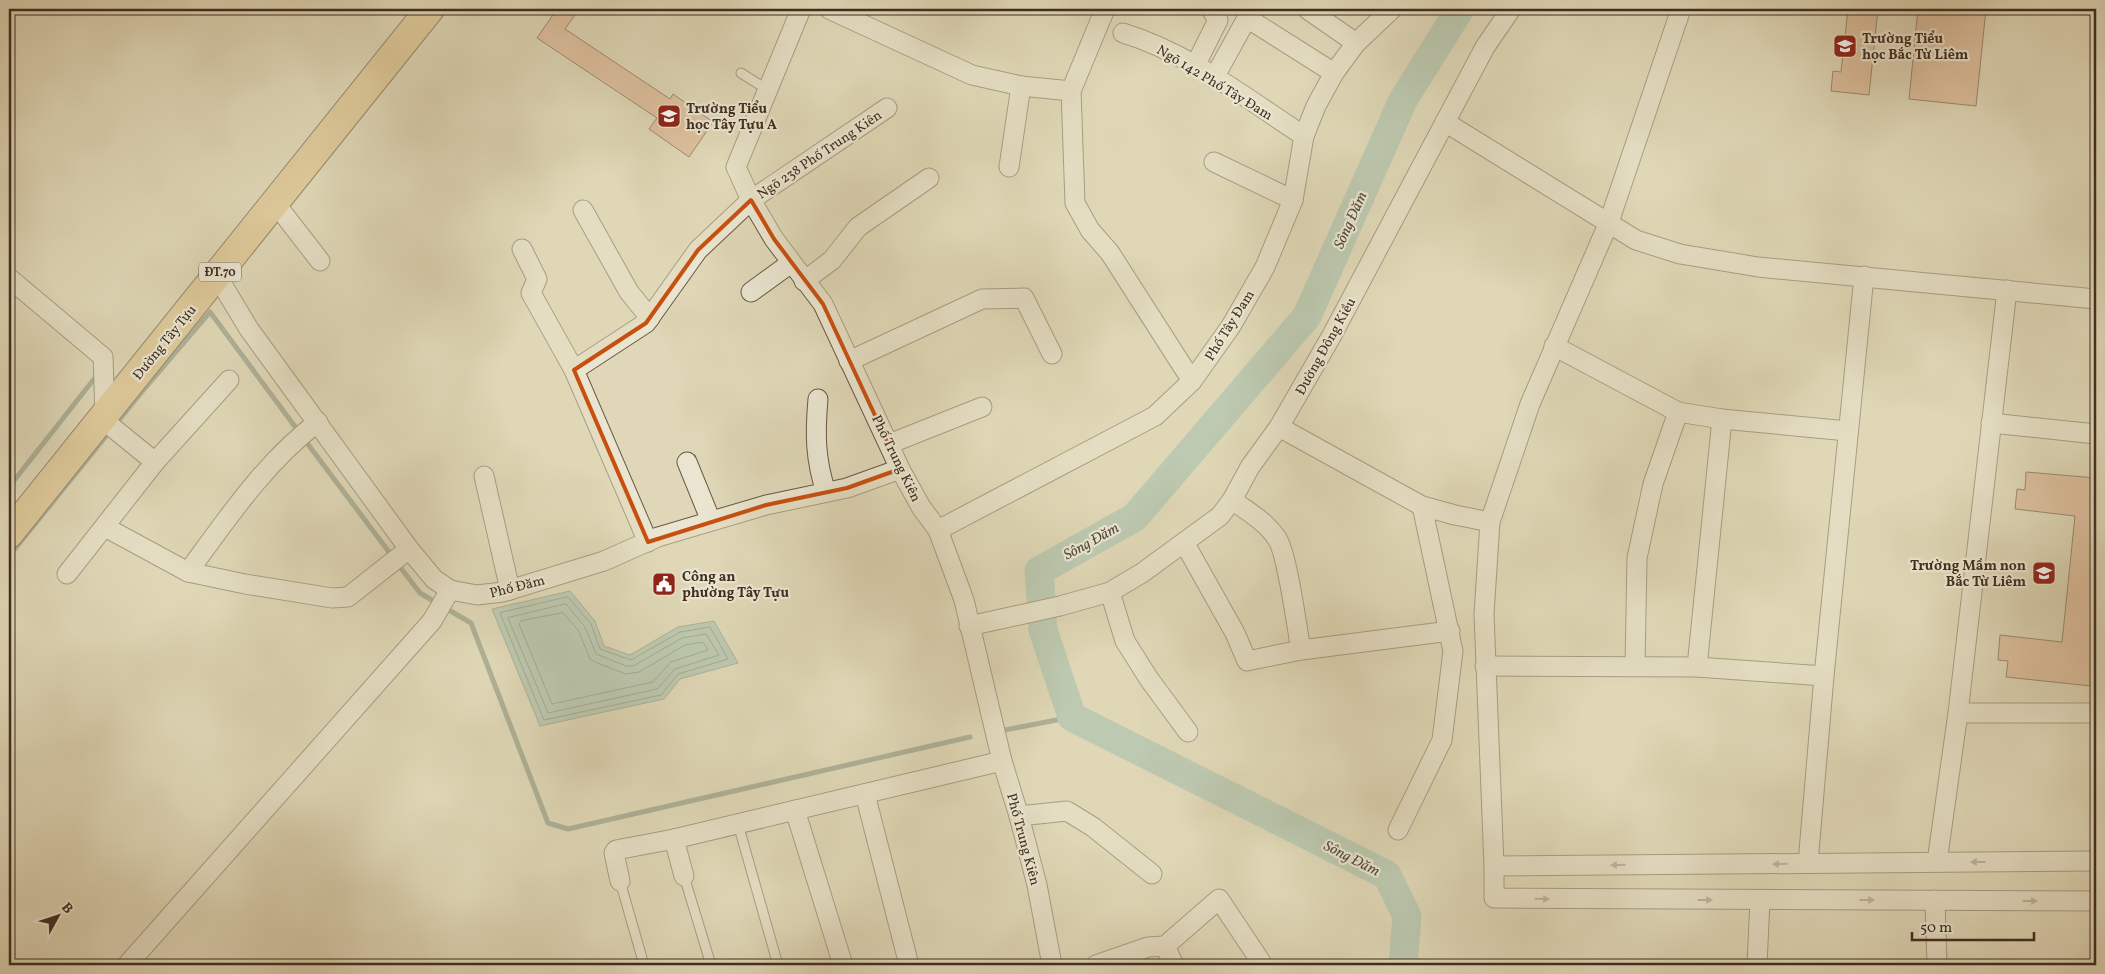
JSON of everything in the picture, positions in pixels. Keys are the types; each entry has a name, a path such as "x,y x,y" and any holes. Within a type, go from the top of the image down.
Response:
{"main road":[{"name":"Đường Tây Tựu","path":"9,534 106,419 217,276 430,9"}],"street":[{"name":"Phố Trung Kiên","path":"801,9 736,167 751,200 774,239 823,304 900,469 921,507 938,530 964,600 1001,758 1037,885 1052,965"},
{"path":"829,9 972,75 1021,86 1071,91"},
{"path":"1105,9 1071,91 1075,203 1090,230 1110,253 1192,381"},
{"path":"1195,66 1218,20 1211,9"},
{"path":"1307,9 1356,43"},
{"name":"Phố Tây Đam","path":"938,530 1155,416 1192,381 1230,326 1265,267 1293,200 1304,136 1316,106 1334,73 1356,43 1392,9"},
{"name":"Đường Đông Kiều","path":"969,626 1020,616 1110,592 1184,544 1220,516 1232,500 1250,467 1280,427 1332,335 1484,47 1511,9"},
{"path":"1681,9 1609,222 1530,404 1490,522 1484,614 1494,898 2096,901"},
{"path":"1214,78 1247,18 1334,73"},
{"name":"Ngõ 142 Phố Tây Đam","path":"1123,33 1143,39 1195,66 1304,136"},
{"path":"1009,167 1021,86"},
{"name":"Ngõ 238 Phố Trung Kiên","path":"574,370 646,323 698,250 751,200 887,108"},
{"path":"1445,122 1636,240 1680,254 1758,267 2096,299"},
{"path":"1214,162 1293,200"},
{"path":"804,281 832,260 858,227 929,178"},
{"path":"275,203 320,261"},
{"path":"583,210 629,292 650,318"},
{"path":"522,249 537,279 531,293 574,370 648,542"},
{"path":"751,292 791,263"},
{"name":"Phố Đăm","path":"217,276 249,329 407,550 448,593 477,595 510,590 604,561 648,542 711,522 766,505 847,488 900,469"},
{"path":"1808,863 1824,676 1864,276"},
{"path":"9,278 103,357 106,419 126,439 155,462"},
{"path":"1937,862 1958,713 2007,290"},
{"path":"849,361 982,299 1024,298 1052,354"},
{"path":"1554,346 1678,412 1722,419 1848,431"},
{"path":"67,574 155,462 229,380"},
{"path":"818,399 815,442 819,473 826,492"},
{"path":"888,444 982,407"},
{"path":"1635,666 1637,558 1653,484 1678,412"},
{"path":"1697,667 1722,419"},
{"path":"188,572 223,524 281,453 316,423"},
{"path":"1991,423 2096,434"},
{"path":"1280,427 1422,506 1490,522"},
{"path":"687,462 711,522"},
{"path":"484,476 510,590"},
{"path":"1232,500 1264,523 1278,538 1284,557 1301,650"},
{"path":"1398,830 1442,740 1454,651 1422,506"},
{"path":"105,527 188,572 244,584 332,598 348,597 407,550"},
{"path":"1184,544 1235,633 1247,661 1301,650 1450,631"},
{"path":"1110,592 1125,641 1188,732"},
{"path":"127,965 432,621 448,593"},
{"path":"1485,666 1697,667 1824,676"},
{"path":"1958,713 2096,713"},
{"path":"620,881 615,851 865,794 1001,758"},
{"path":"865,794 909,965"},
{"path":"795,810 843,965"},
{"path":"1019,816 1067,811 1093,827 1152,874"},
{"path":"674,838 684,876"},
{"path":"1494,866 2096,861"},
{"path":"1096,965 1148,947 1165,946 1219,899 1263,965"},
{"path":"1757,965 1760,900"},
{"path":"1935,900 1937,965"},
{"path":"1165,946 1174,965"}],"lane":[{"path":"741,73 768,90"},
{"path":"738,824 778,965"},
{"path":"684,876 711,965"},
{"path":"620,881 644,965"}],"highlighted area":[{"path":"751,200 774,239 823,304 900,469 847,488 766,505 648,542 574,370 646,323 698,250"}],"water":[{"path":"570,591 595,621 604,646 630,655 678,627 714,621 738,663 680,679 664,699 540,726 492,609"}],"building":[{"path":"557,9 579,9 565,29 670,99 673,94 713,122 689,157 649,129 657,118 537,38"},
{"path":"1848,9 1878,9 1869,95 1831,91 1833,71 1841,72"},
{"path":"1918,9 1986,9 1976,106 1909,99"},
{"path":"2026,472 2096,478 2096,671 2093,671 2091,686 2006,677 2008,661 1998,660 2000,635 2062,642 2075,516 2015,509 2017,489 2025,490"}],"waterway":[{"name":"Sông Đăm","path":"1403,965 1407,916 1387,875 1072,717 1043,630 1039,571 1135,517 1307,316 1403,100 1460,9"},
{"path":"9,556 141,393 210,312 299,432"},
{"path":"9,487 94,379"},
{"path":"304,439 392,556"},
{"path":"397,563 420,593 471,623 548,823 568,829 970,737"},
{"path":"1005,730 1072,717"}],"place":[{"name":"Trường Tiểu học Bắc Từ Liêm","path":"1845,46"},
{"name":"Trường Tiểu học Tây Tựu A","path":"669,116"},
{"name":"Trường Mầm non Bắc Từ Liêm","path":"2044,573"},
{"name":"Công an phường Tây Tựu","path":"664,584"}]}
